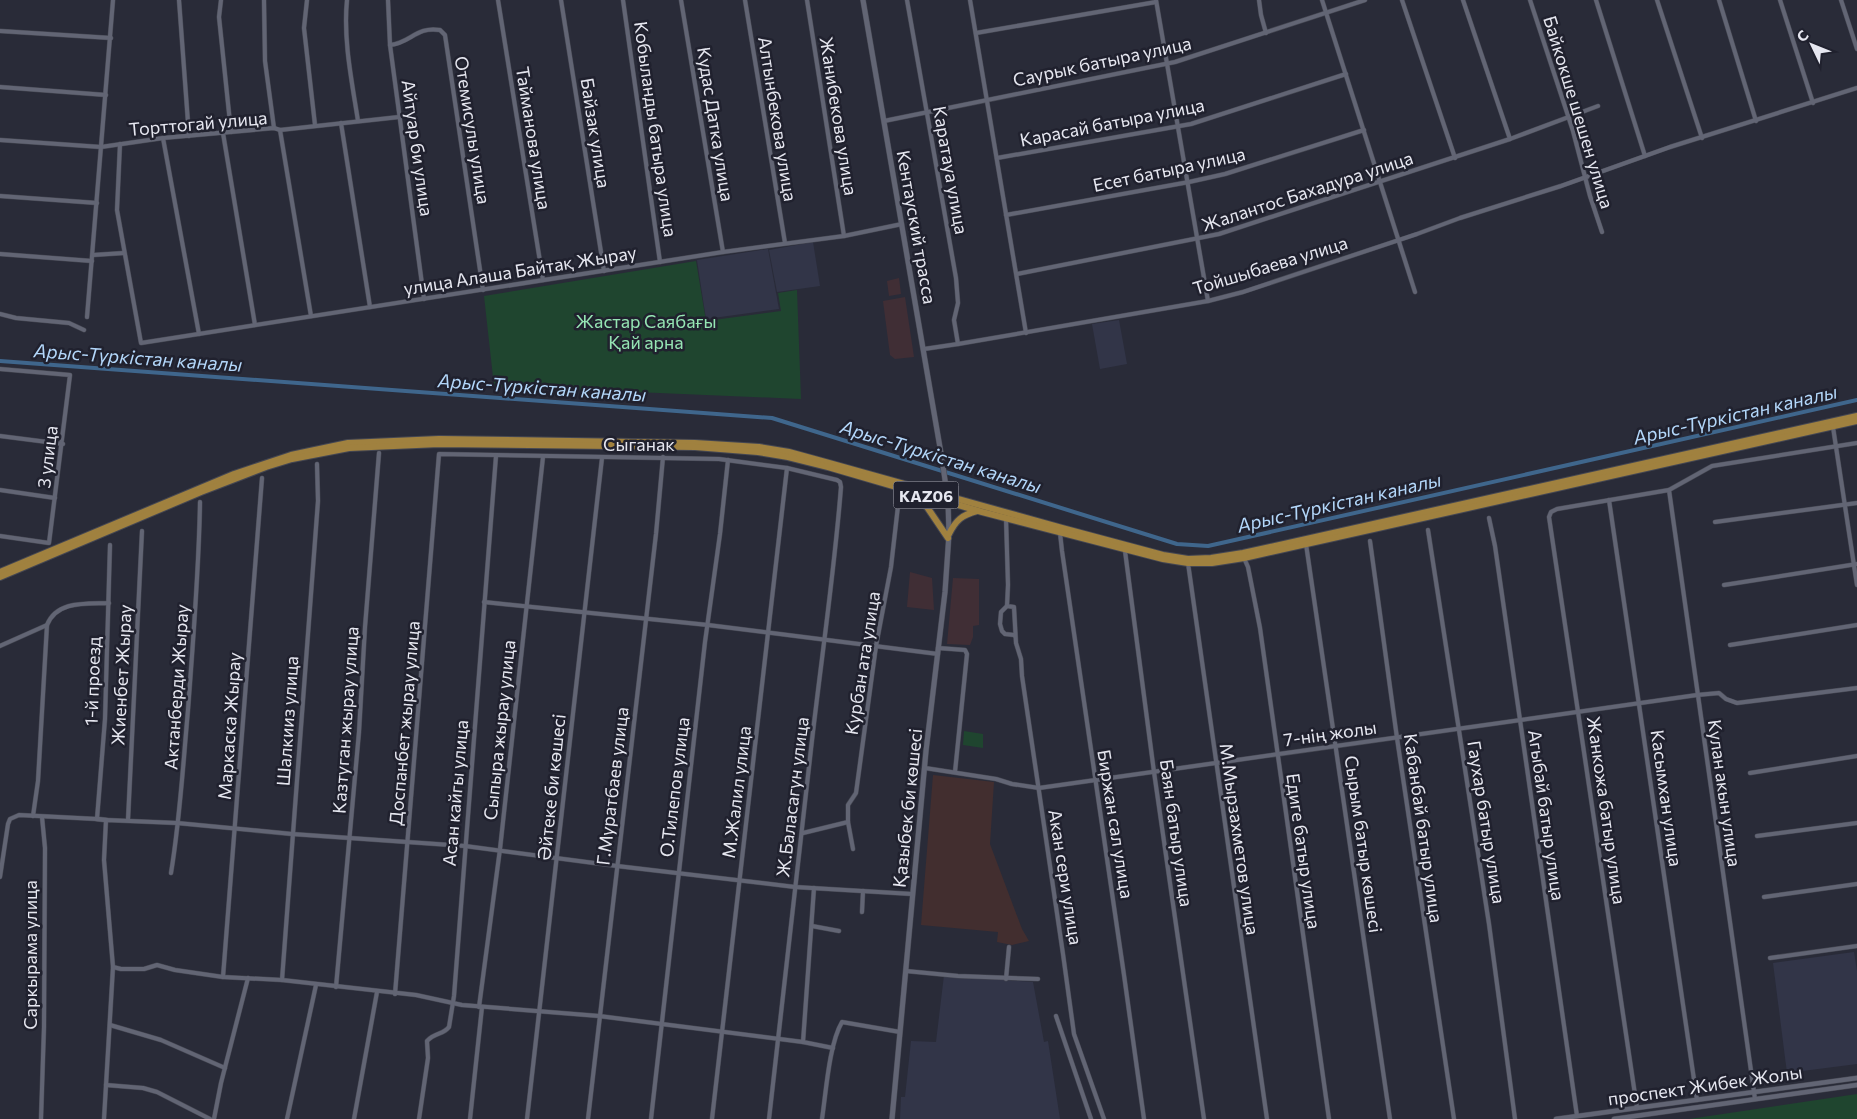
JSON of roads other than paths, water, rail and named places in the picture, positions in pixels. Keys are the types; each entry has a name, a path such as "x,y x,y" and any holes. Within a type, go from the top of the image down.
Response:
{"highway":[{"name":"KАZ06","path":"0,572 234,474 291,455 348,443 439,439 734,445 789,452 948,498 1163,555 1212,558 1243,553 1857,416"},
{"name":"KАZ06","path":"0,577 236,478 292,459 349,448 440,444 734,449 788,457 904,489 948,498 978,511 1125,551 1188,563 1212,563 1244,558 1857,420"},
{"path":"904,489 927,507 949,536 955,523 962,515 978,511"}],"main road":[{"name":"Кентауский трасса","path":"863,0 945,480"},
{"name":"Қазыбек би көшесі","path":"892,1119 912,894 945,592 949,536 948,498 945,480"}],"street":[{"path":"87,317 113,0"},
{"path":"179,0 189,136"},
{"path":"221,0 219,17 231,132"},
{"path":"264,0 265,60 274,128"},
{"path":"307,0 304,28 315,125"},
{"path":"348,0 346,11 350,68 358,121"},
{"name":"Айтуар би улица","path":"388,0 390,46 424,299"},
{"name":"Тайманова улица","path":"498,0 543,280"},
{"name":"Байзак улица","path":"561,0 604,271"},
{"name":"Кобыланды батыра улица","path":"624,0 660,262"},
{"name":"Кудас Датка улица","path":"681,0 723,252"},
{"name":"Алтынбекова улица","path":"745,0 785,243"},
{"name":"Жанибекова улица","path":"807,0 844,236"},
{"name":"Каратауа улица","path":"907,0 956,278 958,303 954,320 958,344"},
{"path":"970,0 1026,333"},
{"path":"1259,0 1266,33"},
{"path":"1322,0 1382,182 1415,292"},
{"name":"Саурык батыра улица","path":"884,121 1175,62 1365,0"},
{"path":"1402,0 1455,158"},
{"path":"1464,0 1510,139"},
{"name":"Байкокше шешен улица","path":"1530,0 1568,117 1602,232"},
{"path":"1596,0 1645,156"},
{"path":"1657,0 1702,138"},
{"path":"1719,0 1756,121"},
{"path":"1780,0 1813,103"},
{"path":"1841,0 1857,49"},
{"path":"976,33 1156,1 1177,126 1189,182 1208,301"},
{"name":"Отемисулы улица","path":"390,46 400,44 416,33 430,28 440,30 445,35 483,290"},
{"path":"0,31 110,38"},
{"name":"Карасай батыра улица","path":"997,158 1191,124 1346,74"},
{"path":"0,87 106,95"},
{"name":"Тойшыбаева улица","path":"924,349 1208,301 1243,292 1645,156 1857,88"},
{"name":"Жалантос Бахадура улица","path":"1017,274 1198,239 1455,158 1598,106"},
{"name":"Торттогай улица","path":"0,140 101,147 163,138 274,128 280,130 399,117"},
{"path":"341,123 370,308"},
{"path":"280,130 312,316"},
{"name":"Есет батыра улица","path":"1006,215 1225,174 1364,130"},
{"path":"224,133 255,325"},
{"path":"163,138 199,334"},
{"path":"92,255 124,253 117,210 120,144"},
{"path":"0,196 97,203"},
{"name":"улица Алаша Байтақ Жырау","path":"124,253 141,342 723,252 844,236 902,224"},
{"path":"0,254 92,262"},
{"path":"0,314 24,319 69,323 84,330"},
{"name":"3 улица","path":"0,369 70,375 63,444 49,543 0,536"},
{"path":"1833,426 1856,564 1857,585"},
{"path":"0,436 63,444"},
{"path":"1609,500 1669,490 1712,466 1857,443"},
{"name":"Казтуган жырау улица","path":"336,988 359,732 365,627 379,453"},
{"name":"Сыганак","path":"439,454 602,458 663,457 728,460 787,468 838,480"},
{"name":"Доспанбет жырау улица","path":"395,994 439,454"},
{"name":"Асан кайгы улица","path":"419,1119 428,1058 428,1041 432,1036 446,1031 449,1027 452,1003 496,456"},
{"name":"Сыпыра жырау улица","path":"470,1119 543,457"},
{"name":"Г.Муратбаев улица","path":"588,1119 656,534 663,457"},
{"name":"Әйтеке би көшесі","path":"527,1119 602,458"},
{"name":"О.Тилепов улица","path":"651,1119 678,874 724,508 728,460"},
{"name":"Шалкииз улица","path":"282,980 318,501 317,464"},
{"name":"М.Жалил улица","path":"712,1119 787,468"},
{"name":"Маркаска Жырау","path":"223,977 262,478"},
{"name":"Ж.Баласагун улица","path":"768,1119 839,513 841,484 838,480"},
{"path":"0,490 55,498"},
{"name":"Кулан акын улица","path":"1669,490 1755,1099"},
{"name":"Жанкожа батыр улица","path":"1609,500 1557,509 1551,512 1549,517 1637,1108"},
{"name":"Касымхан улица","path":"1609,500 1697,1100"},
{"name":"Актанберди Жырау","path":"171,873 178,834 177,823 193,653 199,557 200,502"},
{"path":"1715,522 1857,503"},
{"name":"Курбан ата улица","path":"853,849 848,822 848,805 856,792 876,646 891,567 898,506"},
{"name":"Акан сери улица","path":"1006,518 1007,606 1001,612 1000,624 1002,632 1014,634 1015,636"},
{"name":"Агыбай батыр улица","path":"1489,518 1495,546 1577,1116"},
{"name":"Гаухар батыр улица","path":"1428,530 1489,924 1515,1119"},
{"name":"Жиенбет Жырау","path":"128,820 142,531"},
{"name":"Биржан сал улица","path":"1060,533 1144,1119"},
{"name":"Кабанбай батыр улица","path":"1370,540 1397,738 1454,1119"},
{"name":"Сырым батыр көшесі","path":"1306,544 1390,1119"},
{"name":"1-й проезд","path":"97,819 105,719 110,545"},
{"name":"Баян батыр улица","path":"1125,551 1154,772 1204,1119"},
{"name":"Едиге батыр улица","path":"1244,558 1248,567 1260,628 1276,754 1329,1119"},
{"name":"М.Мырзахметов улица","path":"1188,563 1267,1119"},
{"path":"1724,585 1856,564"},
{"path":"484,602 708,625 938,654"},
{"path":"33,816 38,781 47,625 54,614 72,605 109,603"},
{"name":"Акан сери улица","path":"1007,606 1014,607 1015,636 1021,659 1074,1034 1104,1119"},
{"path":"0,646 47,625"},
{"path":"1730,646 1857,625"},
{"path":"938,648 965,650 967,654 955,772"},
{"name":"7-нің жолы","path":"925,768 1038,788 1697,695 1719,693 1726,699 1737,703 1857,688"},
{"path":"1750,773 1857,756"},
{"path":"0,877 10,819 19,815 177,823 292,834 500,849 616,866 740,881 796,887 912,894"},
{"name":"Саркырама улица","path":"40,1119 44,1000 44,848 42,817"},
{"path":"104,1119 113,967 104,860 106,820"},
{"path":"803,833 848,822"},
{"path":"1756,836 1857,823"},
{"path":"1764,897 1857,884"},
{"path":"803,1042 814,888"},
{"path":"862,912 863,891"},
{"path":"812,926 839,931"},
{"path":"1770,958 1857,946"},
{"path":"1006,979 1009,947"},
{"path":"113,967 144,969 157,965 175,970 223,977 282,980 336,988 436,998 452,1003 481,1007 599,1016 778,1038 833,1048"},
{"path":"906,971 1006,979 1038,979"},
{"path":"106,1086 143,1088 212,1119 248,978"},
{"path":"287,1119 316,985"},
{"path":"354,1119 377,992"},
{"path":"1056,1016 1091,1119"},
{"path":"822,1119 833,1048 838,1028 842,1022 900,1032"},
{"path":"110,1025 161,1040 225,1068"},
{"name":"проспект Жибек Жолы","path":"1556,1119 1857,1078"},
{"name":"проспект Жибек Жолы","path":"1614,1119 1857,1085"}],"waterway":[{"name":"Арыс-Түркістан каналы","path":"0,361 772,418 1177,544 1208,546 1857,400"}],"park label":[{"name":"Жастар Саябағы Қай арна","path":"646,331"}]}
